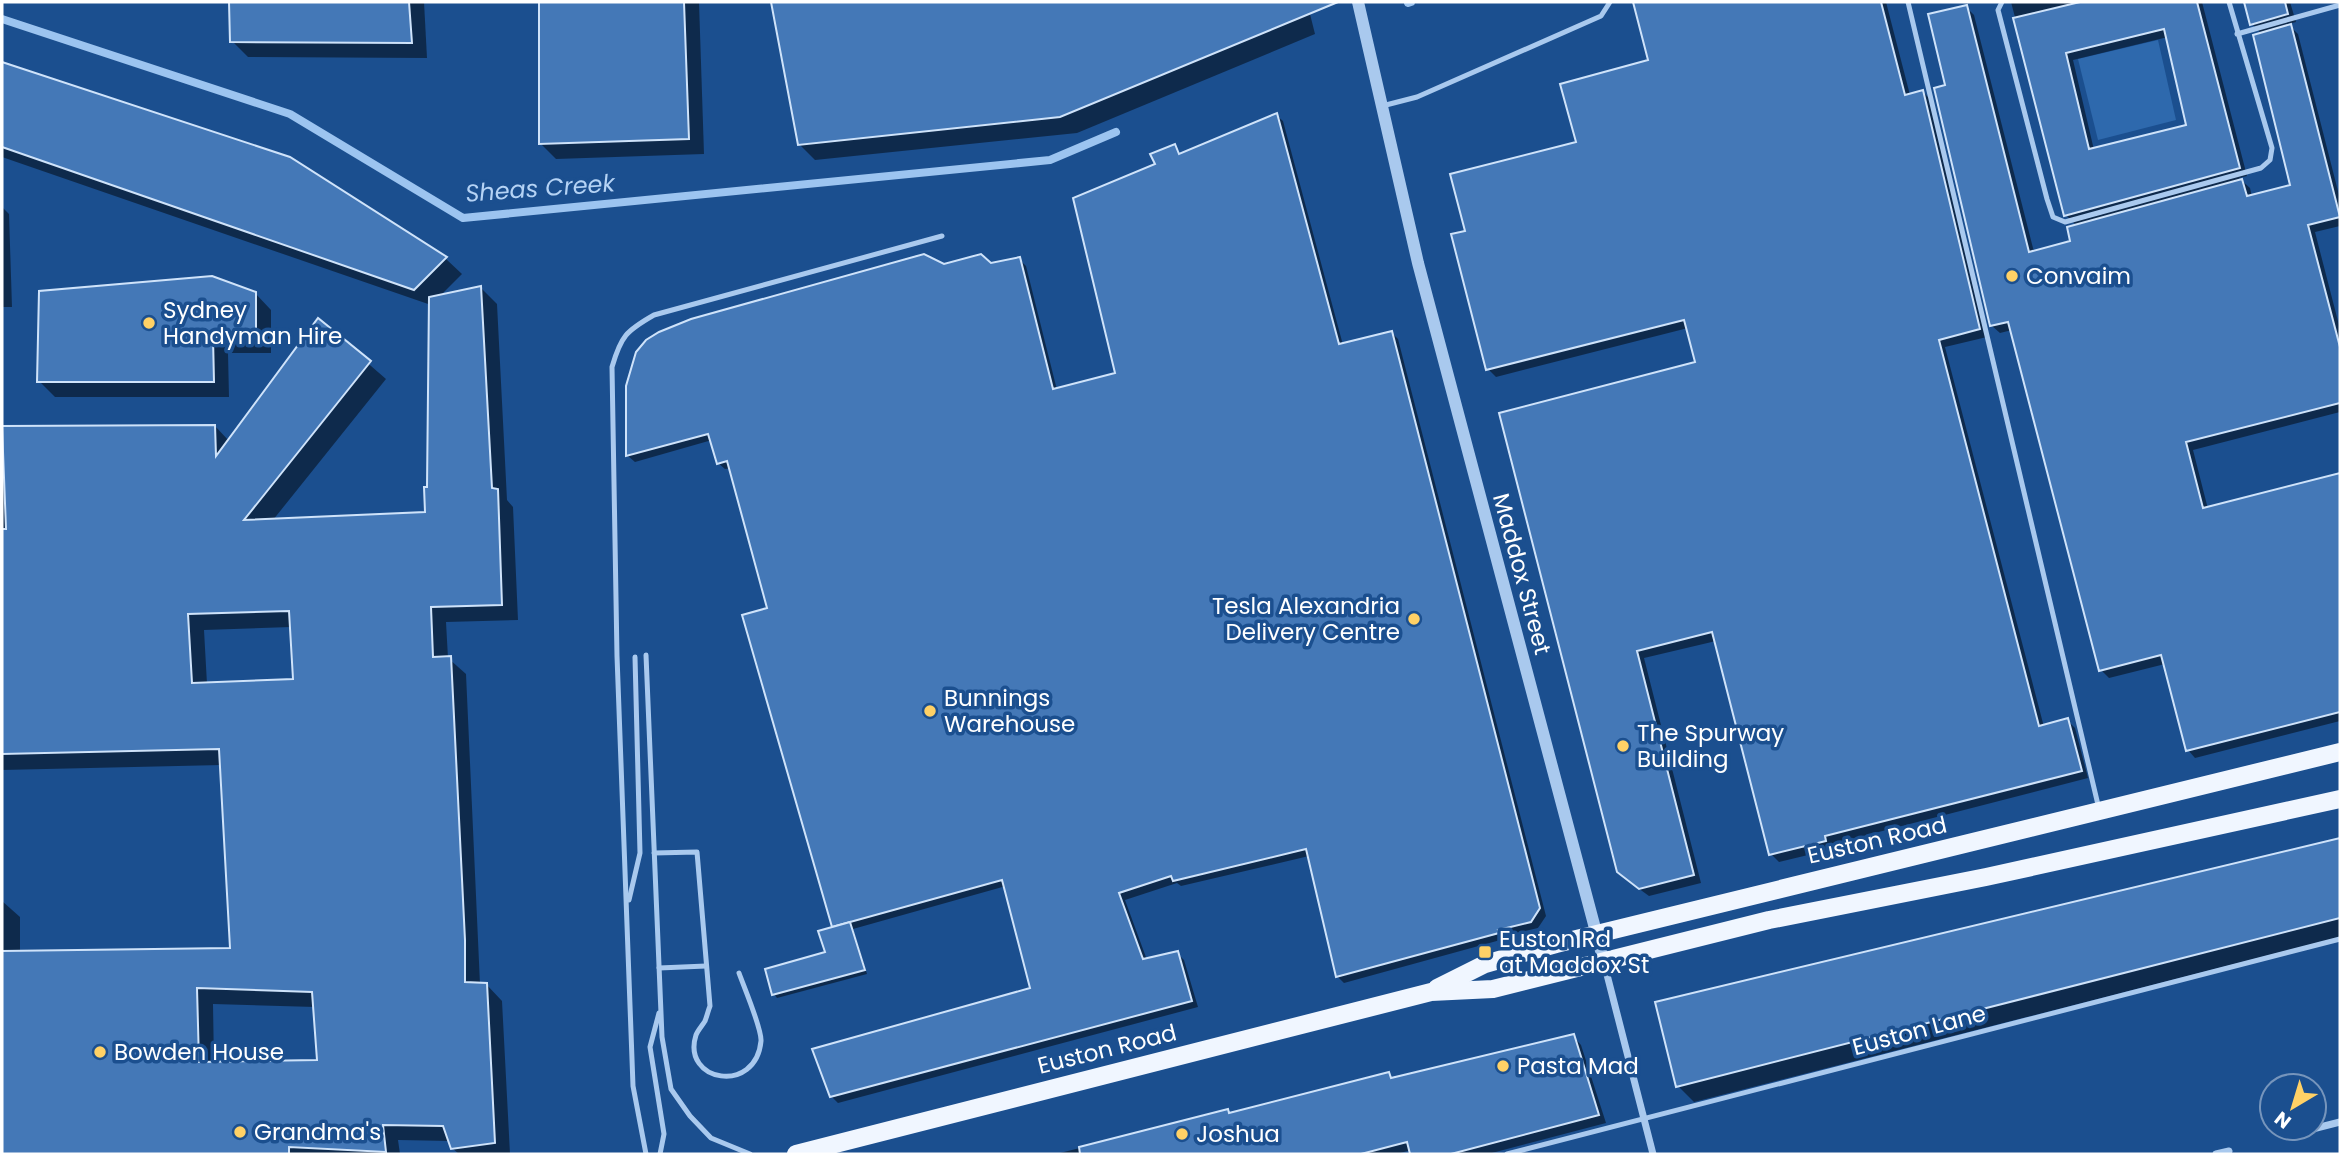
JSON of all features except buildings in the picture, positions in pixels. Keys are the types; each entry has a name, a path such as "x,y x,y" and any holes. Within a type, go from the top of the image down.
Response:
{"main road":[{"name":"Euston Road","path":"1431,992 1485,964 1596,934 2340,752"},
{"name":"Euston Road","path":"796,1154 1431,992 1493,989 1769,920 1986,877 2340,799"}],"street":[{"name":"Maddox Street","path":"1358,2 1418,263 1653,1154"},
{"path":"2216,1154 2229,1151"}],"lane":[{"path":"1382,106 1417,97 1601,16 1610,2"},
{"path":"1909,2 2099,812"},
{"path":"2002,2 1998,10 2047,199 2053,217 2065,222 2260,168 2270,160 2272,148 2229,2"},
{"path":"2237,34 2340,5"},
{"path":"646,1154 634,1086 617,656 612,367 620,341 636,325 654,315 942,236"},
{"path":"646,655 661,1007 664,1051 671,1089 710,1138 750,1154"},
{"path":"626,910 640,853 635,657"},
{"path":"654,853 697,852 710,1006 705,1022 696,1036 695,1051 700,1065 710,1073 724,1077 737,1076 750,1067 758,1055 761,1037 739,972"},
{"name":"Euston Lane","path":"1507,1154 2340,939"},
{"path":"659,968 706,966"},
{"path":"660,1154 664,1134 650,1047 661,1007"}],"shaded area":[{"path":"2158,40 2176,120 2098,140 2078,59"}],"waterway":[{"name":"Sheas Creek","path":"2,19 290,114 463,218 1050,160 1116,132"}],"place":[{"name":"Convaim","path":"2012,276"},
{"name":"Sydney Handyman Hire","path":"149,323"},
{"name":"Tesla Alexandria Delivery Centre","path":"1414,619"},
{"name":"Bunnings Warehouse","path":"930,711"},
{"name":"The Spurway Building","path":"1623,746"},
{"name":"Euston Rd at Maddox St","path":"1485,952"},
{"name":"Bowden House","path":"100,1052"},
{"name":"Pasta Mad","path":"1503,1066"},
{"name":"Grandma's","path":"240,1132"},
{"name":"Joshua","path":"1182,1134"}]}
